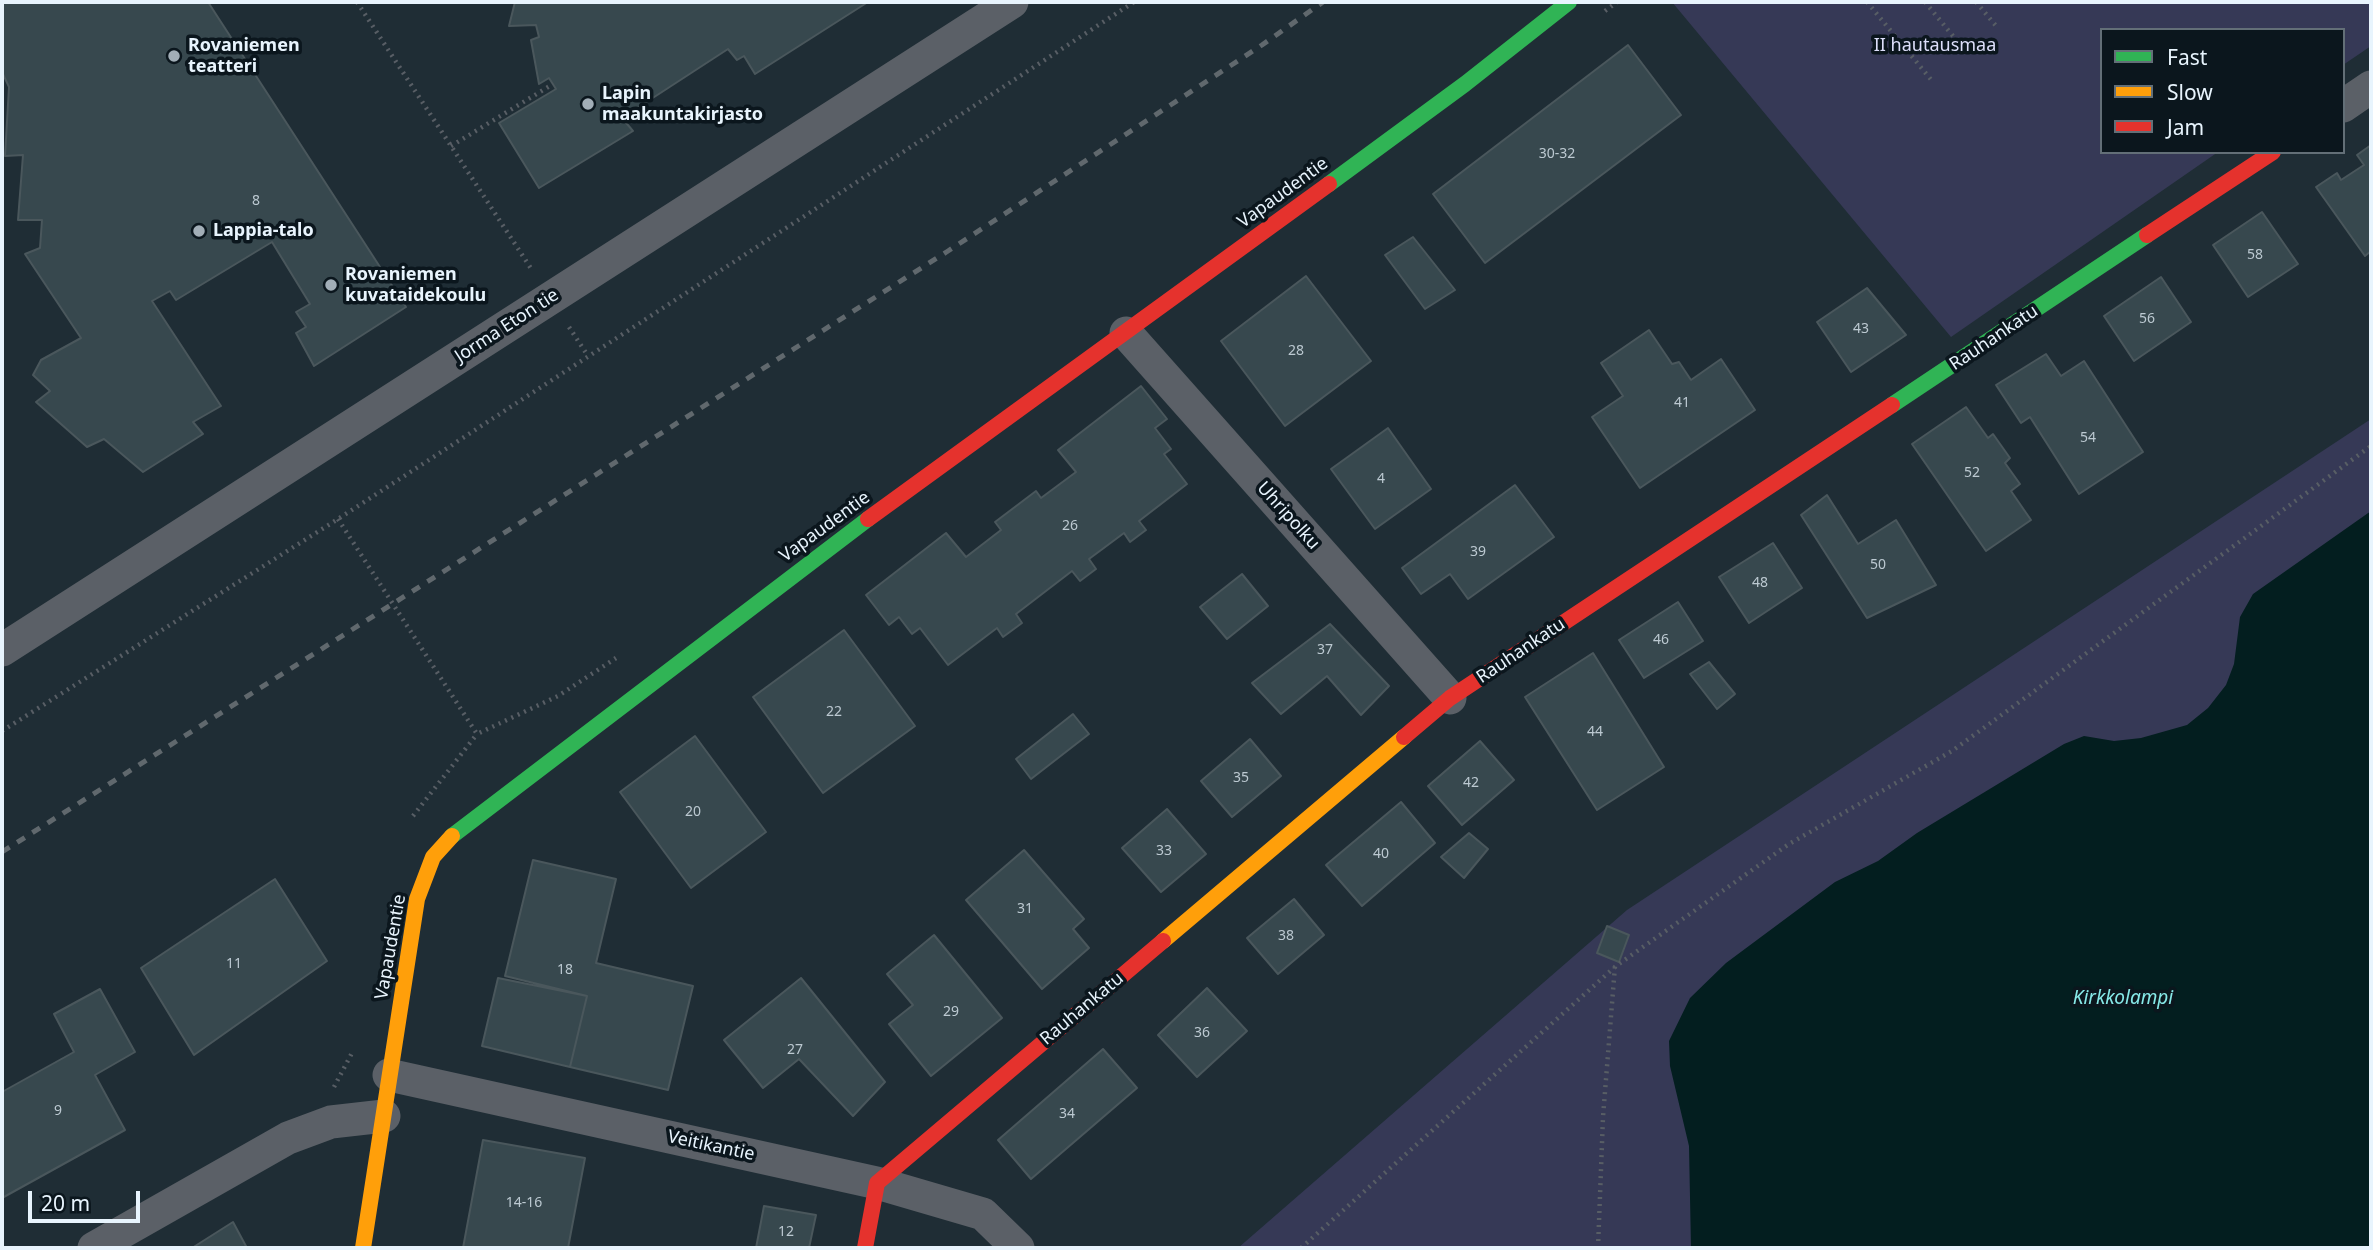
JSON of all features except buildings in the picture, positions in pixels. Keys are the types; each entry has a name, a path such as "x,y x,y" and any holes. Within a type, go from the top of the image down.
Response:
{"street":[{"name":"Jorma Eton tie","path":"2,650 1013,2"},
{"name":"Vapaudentie","path":"363,1248 416,899 433,857 445,842 799,569 1126,333 1465,83 1569,2"},
{"path":"2345,105 2371,87"},
{"name":"Rauhankatu","path":"877,1183 1450,698 2270,154"},
{"name":"Uhripolku","path":"1126,333 1450,698"},
{"name":"Veitikantie","path":"389,1075 877,1183 983,1214 1018,1248"},
{"path":"94,1248 288,1138 331,1122 384,1116"},
{"path":"865,1248 877,1183"}],"path":[{"path":"357,2 588,356"},
{"path":"2,731 338,519 1134,2"},
{"path":"1867,2 1933,82"},
{"path":"1925,2 1967,53"},
{"path":"1976,2 1997,27"},
{"path":"451,146 553,84"},
{"path":"1301,1248 1616,965 1789,844 1952,751 2371,446"},
{"path":"338,519 446,687"},
{"path":"1598,1248 1603,1117 1616,965"}],"green space":[{"name":"II hautausmaa","path":"1672,2 2371,2 2371,46 2345,64 2345,28 2100,28 2100,154 2215,154 1951,337"},
{"name":"Kirkkolampi","path":"2371,419 2371,1248 1238,1248 1627,910"}],"water":[{"name":"Kirkkolampi","path":"2371,511 2371,1248 1691,1248 1689,1146 1670,1066 1669,1041 1690,998 1726,963 1835,882 1878,861 1917,833 2064,744 2084,736 2114,741 2141,738 2187,725 2208,708 2226,685 2234,664 2240,617 2253,594"}],"railway":[{"path":"2,852 948,251 1323,2"}],"traffic: fast":[{"path":"1329,184 1465,84 1569,2"},
{"path":"1892,405 2147,235"},
{"path":"452,836 868,519"}],"traffic: slow":[{"path":"1163,941 1404,737"},
{"path":"363,1248 417,899 433,857 452,836"}],"traffic: jam":[{"path":"2147,235 2270,154"},
{"path":"868,519 1329,184"},
{"path":"1404,737 1450,698 1892,405"},
{"path":"865,1248 877,1183 1163,941"}],"place":[{"name":"Rovaniemen teatteri","path":"174,56"},
{"name":"Lapin maakuntakirjasto","path":"588,104"},
{"name":"Lappia-talo","path":"199,231"},
{"name":"Rovaniemen kuvataidekoulu","path":"331,285"}]}
